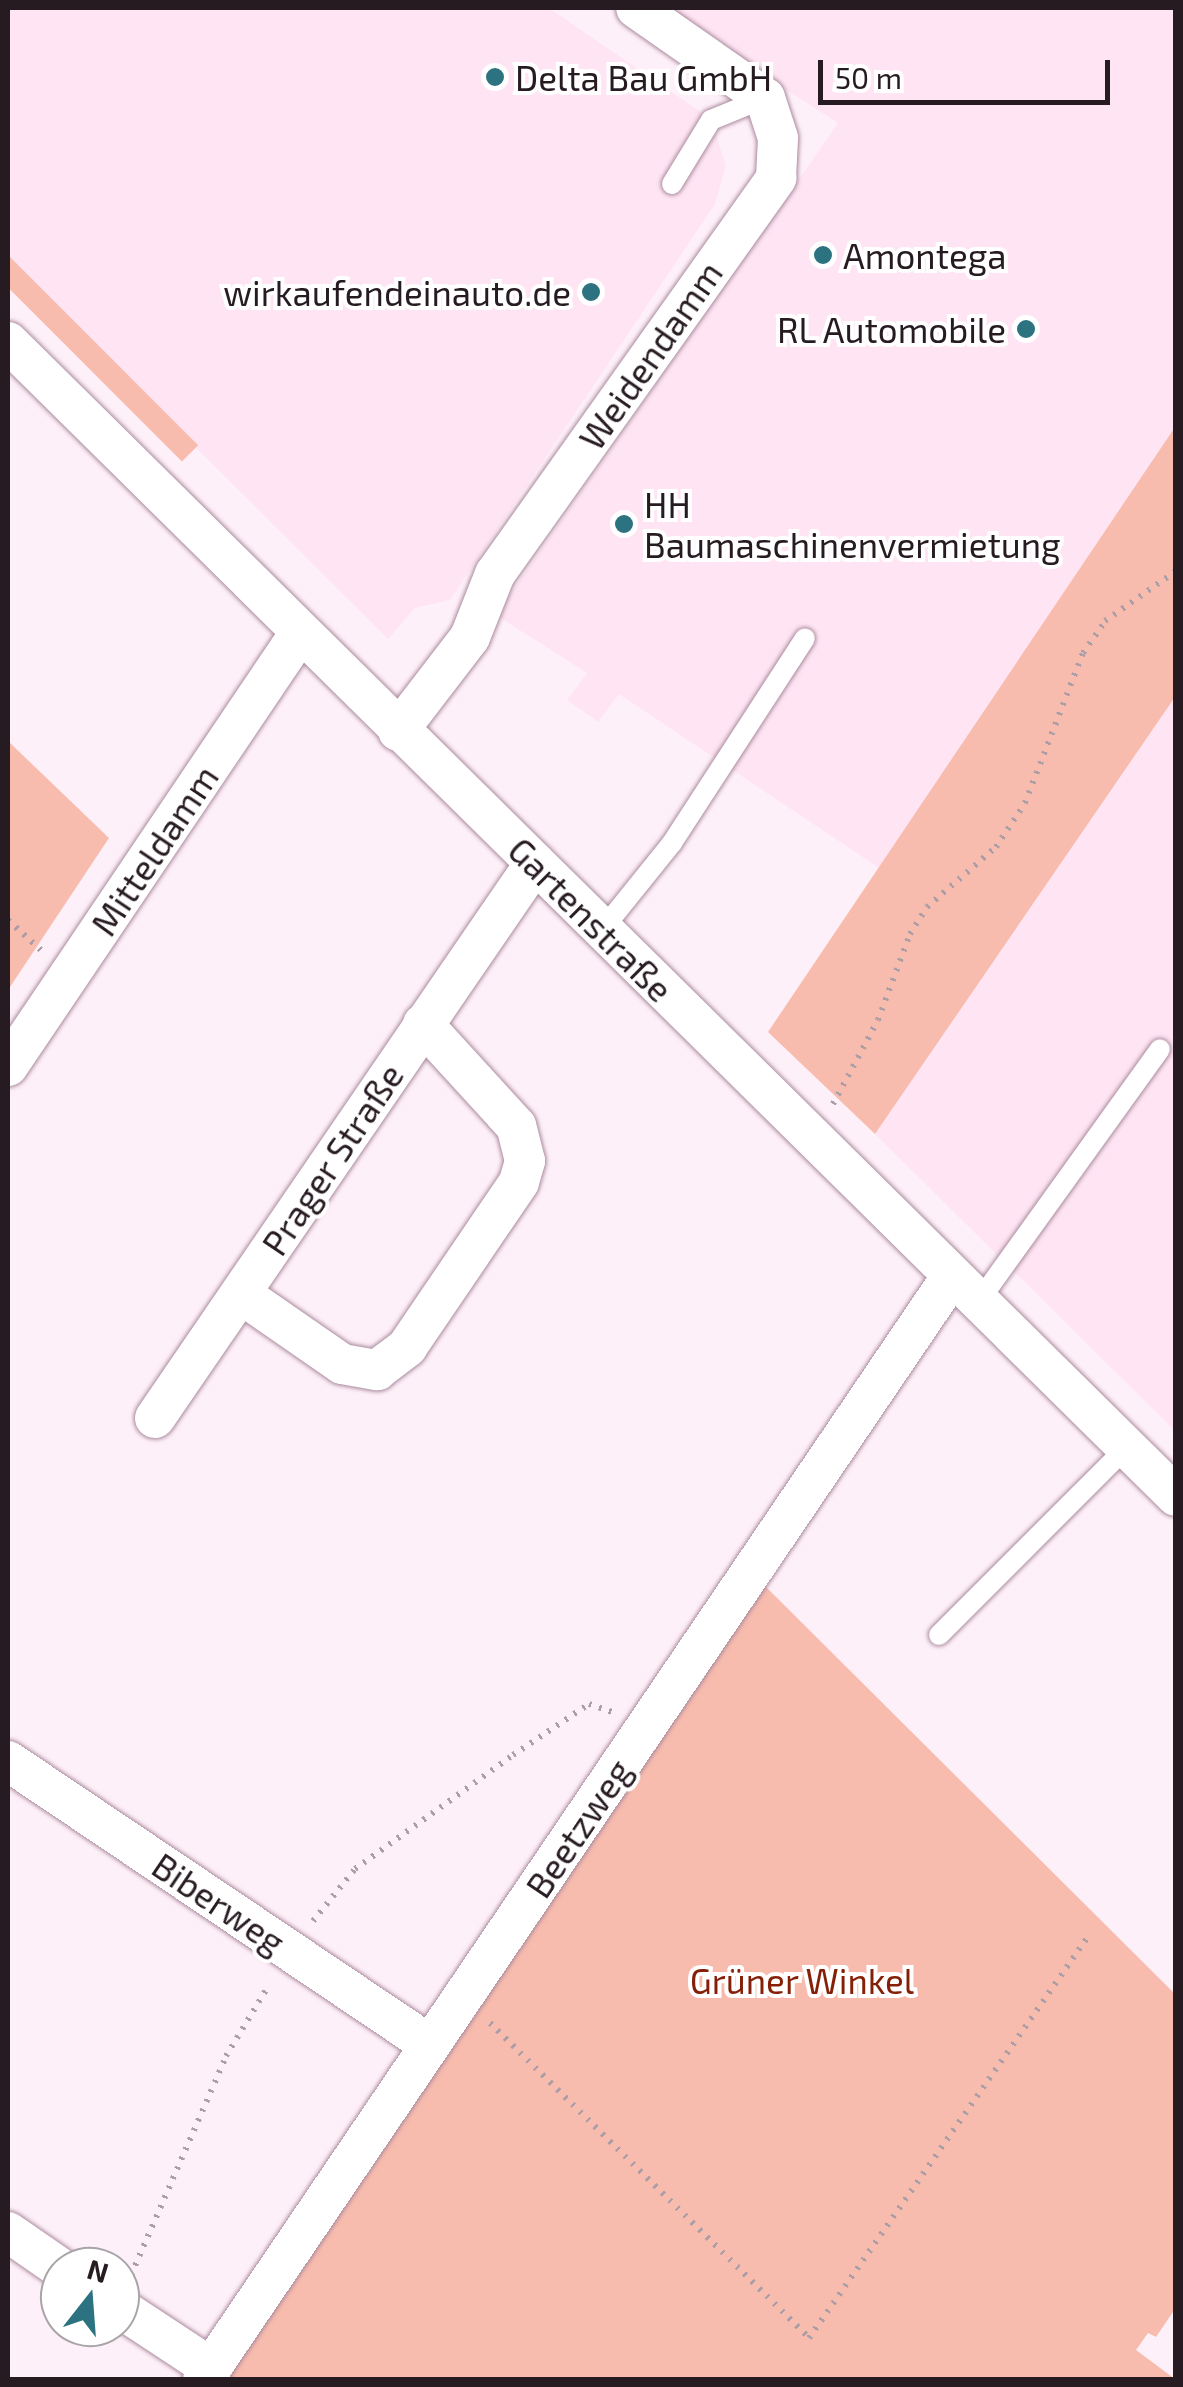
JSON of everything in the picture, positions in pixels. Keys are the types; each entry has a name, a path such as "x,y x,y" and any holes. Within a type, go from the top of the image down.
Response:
{"street":[{"path":"636,8 765,98"},
{"name":"Weidendamm","path":"398,732 470,637 495,574 776,178 778,138 765,98"},
{"name":"Gartenstraße","path":"8,342 398,732 1176,1496"},
{"name":"Mitteldamm","path":"8,1066 300,634"},
{"name":"Prager Straße","path":"154,1418 535,863"},
{"name":"Prager Straße","path":"241,1294 342,1364 378,1370 407,1347 508,1199 525,1161 516,1126 423,1024"},
{"name":"Beetzweg","path":"207,2374 463,1996 965,1288"},
{"name":"Biberweg","path":"8,1761 430,2045"},
{"path":"8,2232 40,2254"},
{"path":"140,2323 207,2374"}],"lane":[{"path":"672,184 711,120 765,98"},
{"path":"602,930 672,843 805,638"},
{"path":"965,1288 1160,1050"},
{"path":"939,1635 1126,1448"}],"path":[{"path":"818,1142 851,1060 878,1020 910,934 927,907 996,847 1025,803 1083,653 1105,622 1176,571"},
{"path":"463,1996 809,2338 1089,1935"}],"shaded area":[{"path":"8,8 549,8 711,119 726,166 715,204 450,600 415,608 388,639 159,411 8,278"},
{"path":"659,8 1175,8 1175,427 879,868 619,694 598,722 567,700 587,673 496,615 838,123"},
{"path":"1175,697 1175,1431 875,1134"}],"green space":[{"path":"8,255 198,445 182,461 8,288"},
{"path":"1175,427 1175,697 875,1134 768,1032"},
{"path":"8,741 109,838 8,990"},
{"name":"Grüner Winkel","path":"762,1583 1175,1994 1175,2309 1156,2337 1148,2333 1136,2350 1175,2379 226,2380"}],"place":[{"name":"Delta Bau GmbH","path":"495,77"},
{"name":"Amontega","path":"823,255"},
{"name":"wirkaufendeinauto.de","path":"591,292"},
{"name":"RL Automobile","path":"1026,329"},
{"name":"HH Baumaschinenvermietung","path":"624,524"}]}
